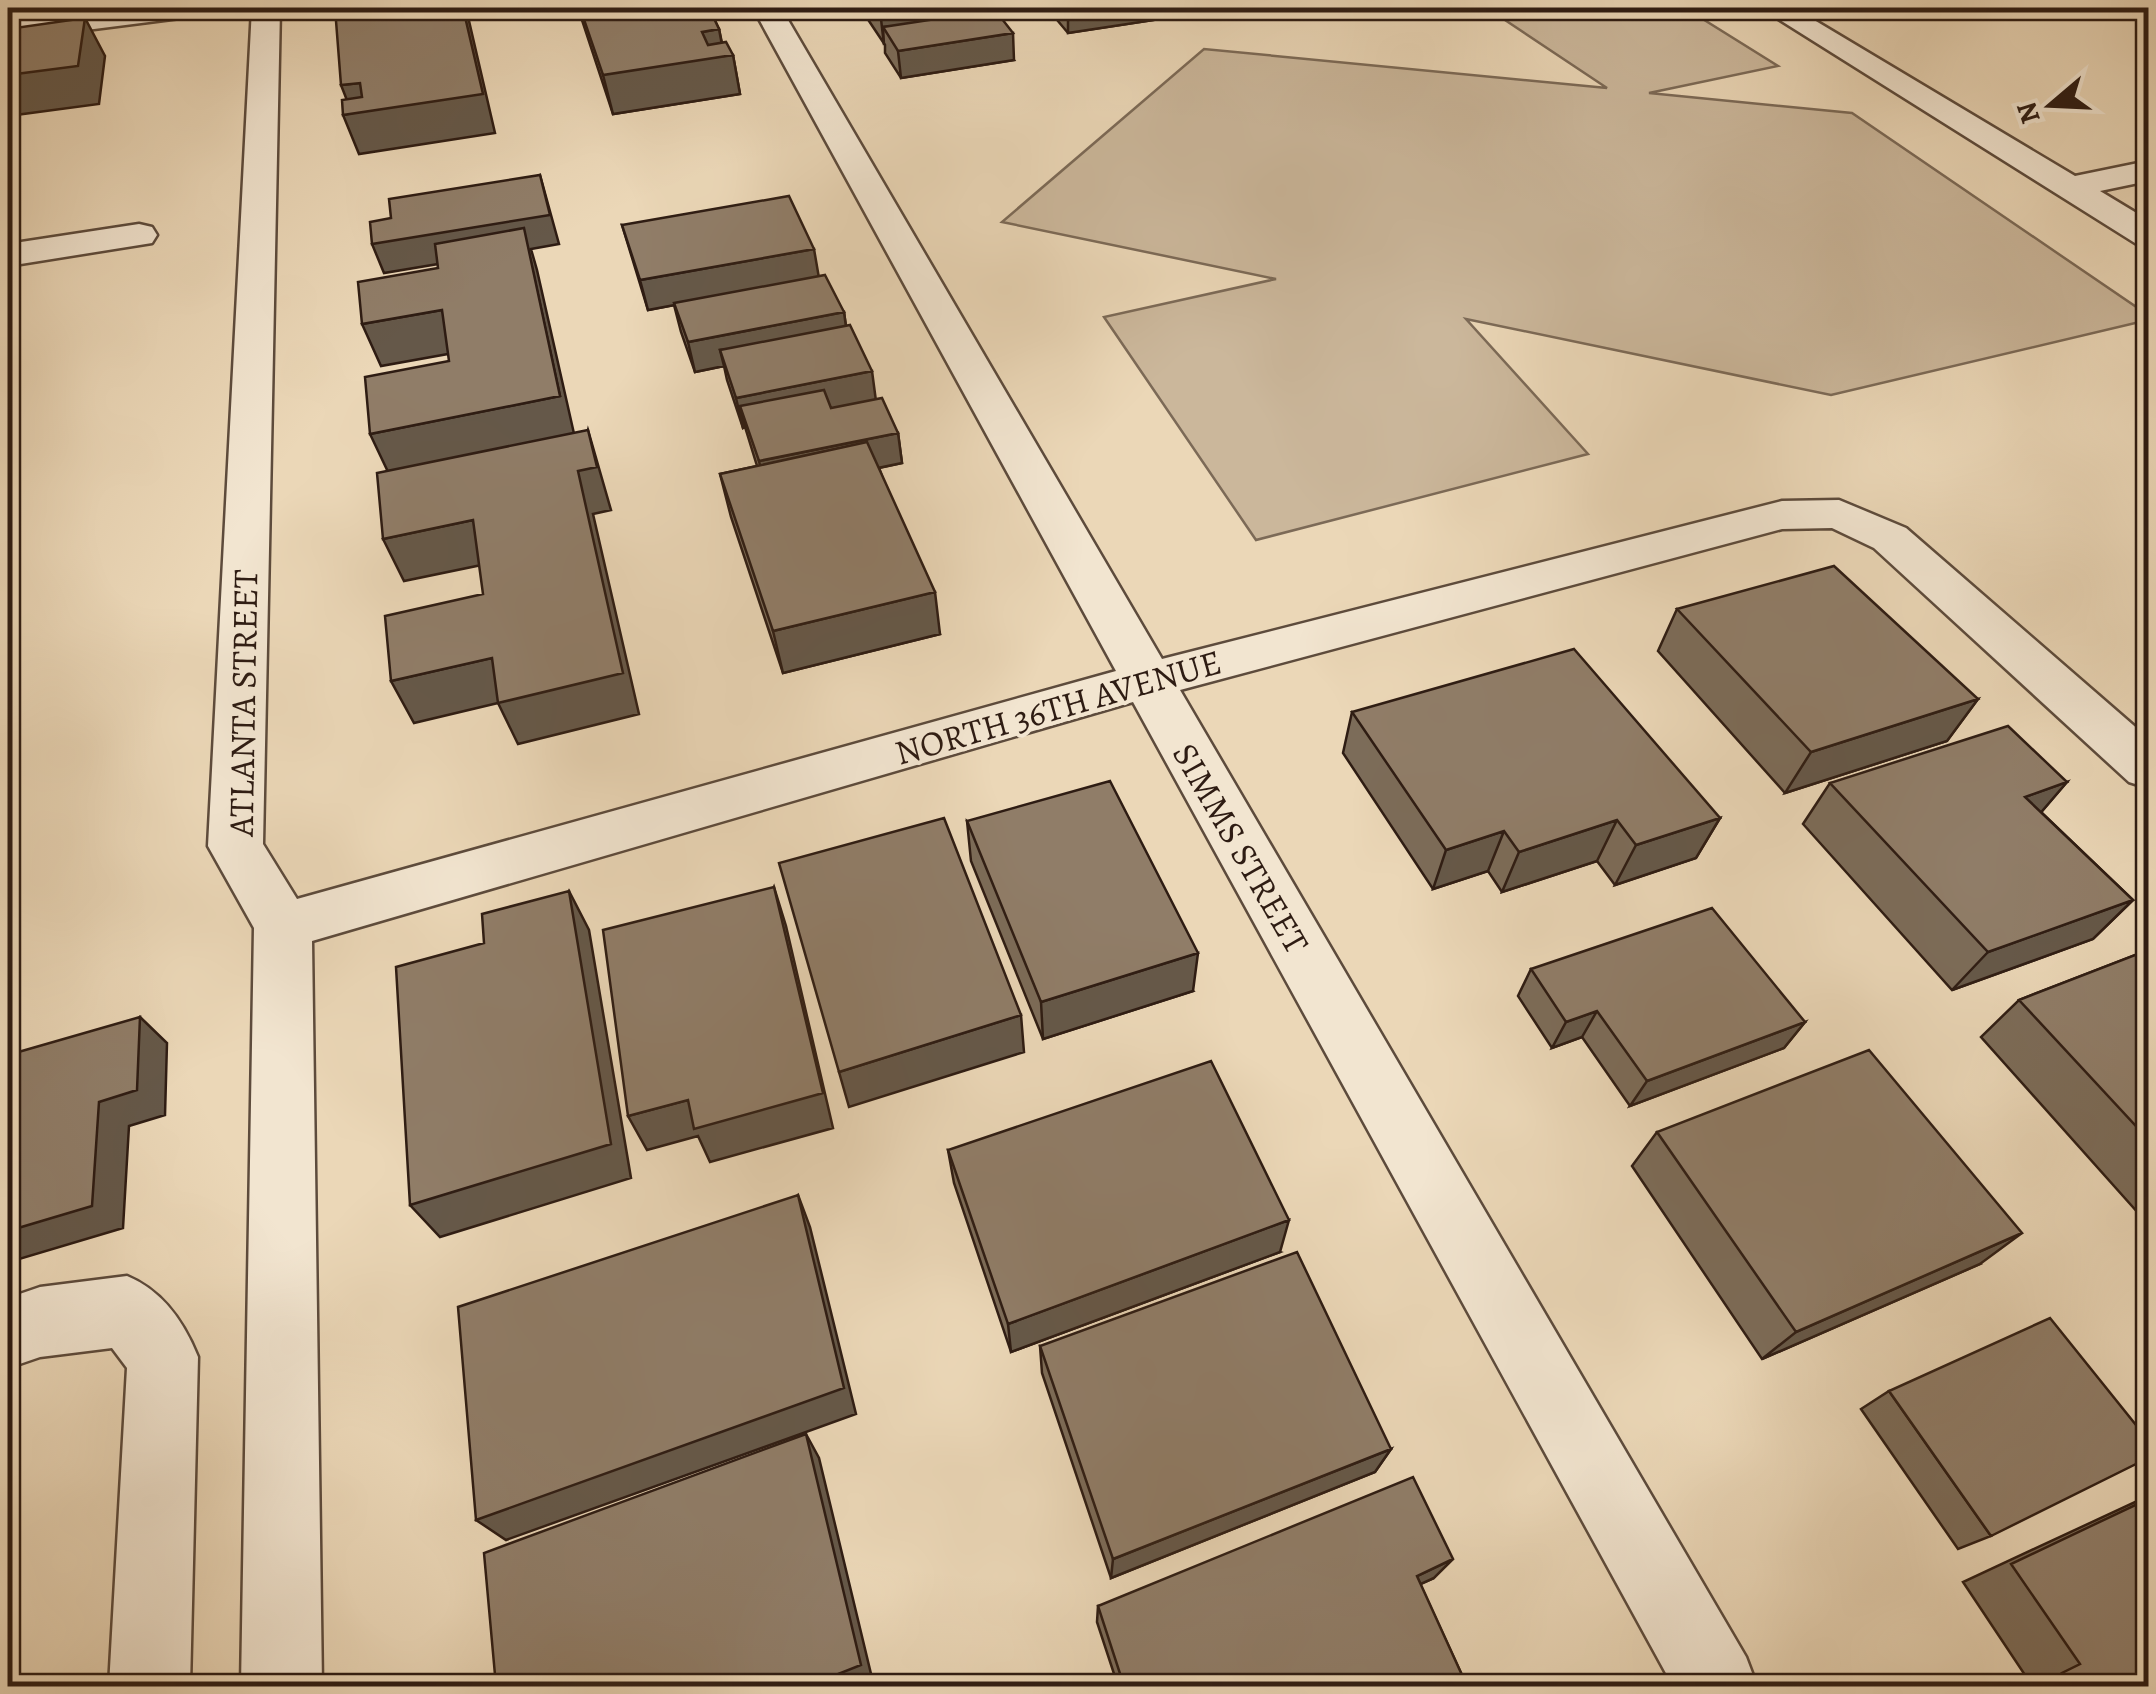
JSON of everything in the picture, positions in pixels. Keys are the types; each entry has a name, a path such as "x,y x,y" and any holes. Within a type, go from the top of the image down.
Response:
{"street":[{"path":"8,32 188,8"},
{"name":"ATLANTA STREET","path":"266,8 235,846 283,926"},
{"name":"SIMMS STREET","path":"766,8 1717,1686"},
{"path":"1775,8 2148,235"},
{"path":"2134,8 2148,15"},
{"path":"2070,187 2148,171"},
{"path":"8,256 139,235"},
{"name":"NORTH 36TH AVENUE","path":"283,926 1146,681 1782,515 1838,514 1890,538 2148,768"},
{"path":"281,1686 283,926"},
{"path":"8,1332 40,1322 127,1311 163,1357 150,1686"}],"shaded area":[{"path":"1487,8 1685,8 1778,66 1649,93 1852,113 2148,315 2148,320 1831,395 1466,319 1588,454 1256,540 1104,317 1276,279 1002,222 1204,49 1607,88"}],"building":[{"path":"335,8 463,8 483,94 343,115 342,100 362,97 360,83 341,85"},
{"path":"580,8 709,8 719,29 702,32 708,45 726,42 733,55 603,75"},
{"path":"874,8 948,8 949,9 881,19"},
{"path":"995,10 1013,33 898,51 883,27"},
{"path":"85,18 78,66 8,75 8,29"},
{"path":"540,175 550,215 372,244 370,222 391,218 389,199"},
{"path":"789,196 814,249 640,280 622,225"},
{"path":"524,228 560,396 370,434 365,377 449,361 442,310 362,324 358,282 438,268 435,244"},
{"path":"825,275 844,312 688,342 674,303"},
{"path":"850,325 872,371 736,398 720,350"},
{"path":"824,390 831,408 882,398 898,433 759,461 740,406"},
{"path":"588,430 597,467 578,471 623,673 498,703 492,658 391,681 385,616 483,594 473,520 383,539 377,473"},
{"path":"867,442 935,592 773,631 720,474"},
{"path":"1834,566 1978,699 1811,752 1677,609"},
{"path":"1574,649 1720,818 1636,845 1617,820 1519,852 1504,831 1446,850 1352,712"},
{"path":"2008,726 2067,782 2025,797 2133,900 1988,952 1830,783"},
{"path":"1110,781 1198,953 1041,1002 967,821"},
{"path":"944,818 1021,1015 839,1072 779,863"},
{"path":"774,887 823,1093 694,1129 688,1100 628,1116 603,930"},
{"path":"569,891 611,1144 410,1205 396,967 484,943 482,914"},
{"path":"1712,908 1805,1022 1647,1081 1597,1011 1566,1022 1531,969"},
{"path":"2148,950 2148,1139 2019,1000"},
{"path":"140,1017 137,1090 99,1102 92,1206 8,1231 8,1055"},
{"path":"1869,1050 2022,1233 1796,1332 1657,1132"},
{"path":"1211,1061 1289,1220 1008,1324 948,1150"},
{"path":"798,1195 844,1388 476,1520 458,1307"},
{"path":"1297,1252 1391,1449 1113,1559 1040,1346"},
{"path":"2050,1318 2148,1440 2148,1458 1991,1536 1889,1391"},
{"path":"806,1434 861,1665 808,1686 496,1686 484,1553"},
{"path":"1413,1477 1453,1559 1417,1576 1467,1686 1124,1686 1098,1606"},
{"path":"2148,1499 2148,1686 2071,1686 2062,1673 2080,1664 2011,1564"}]}
